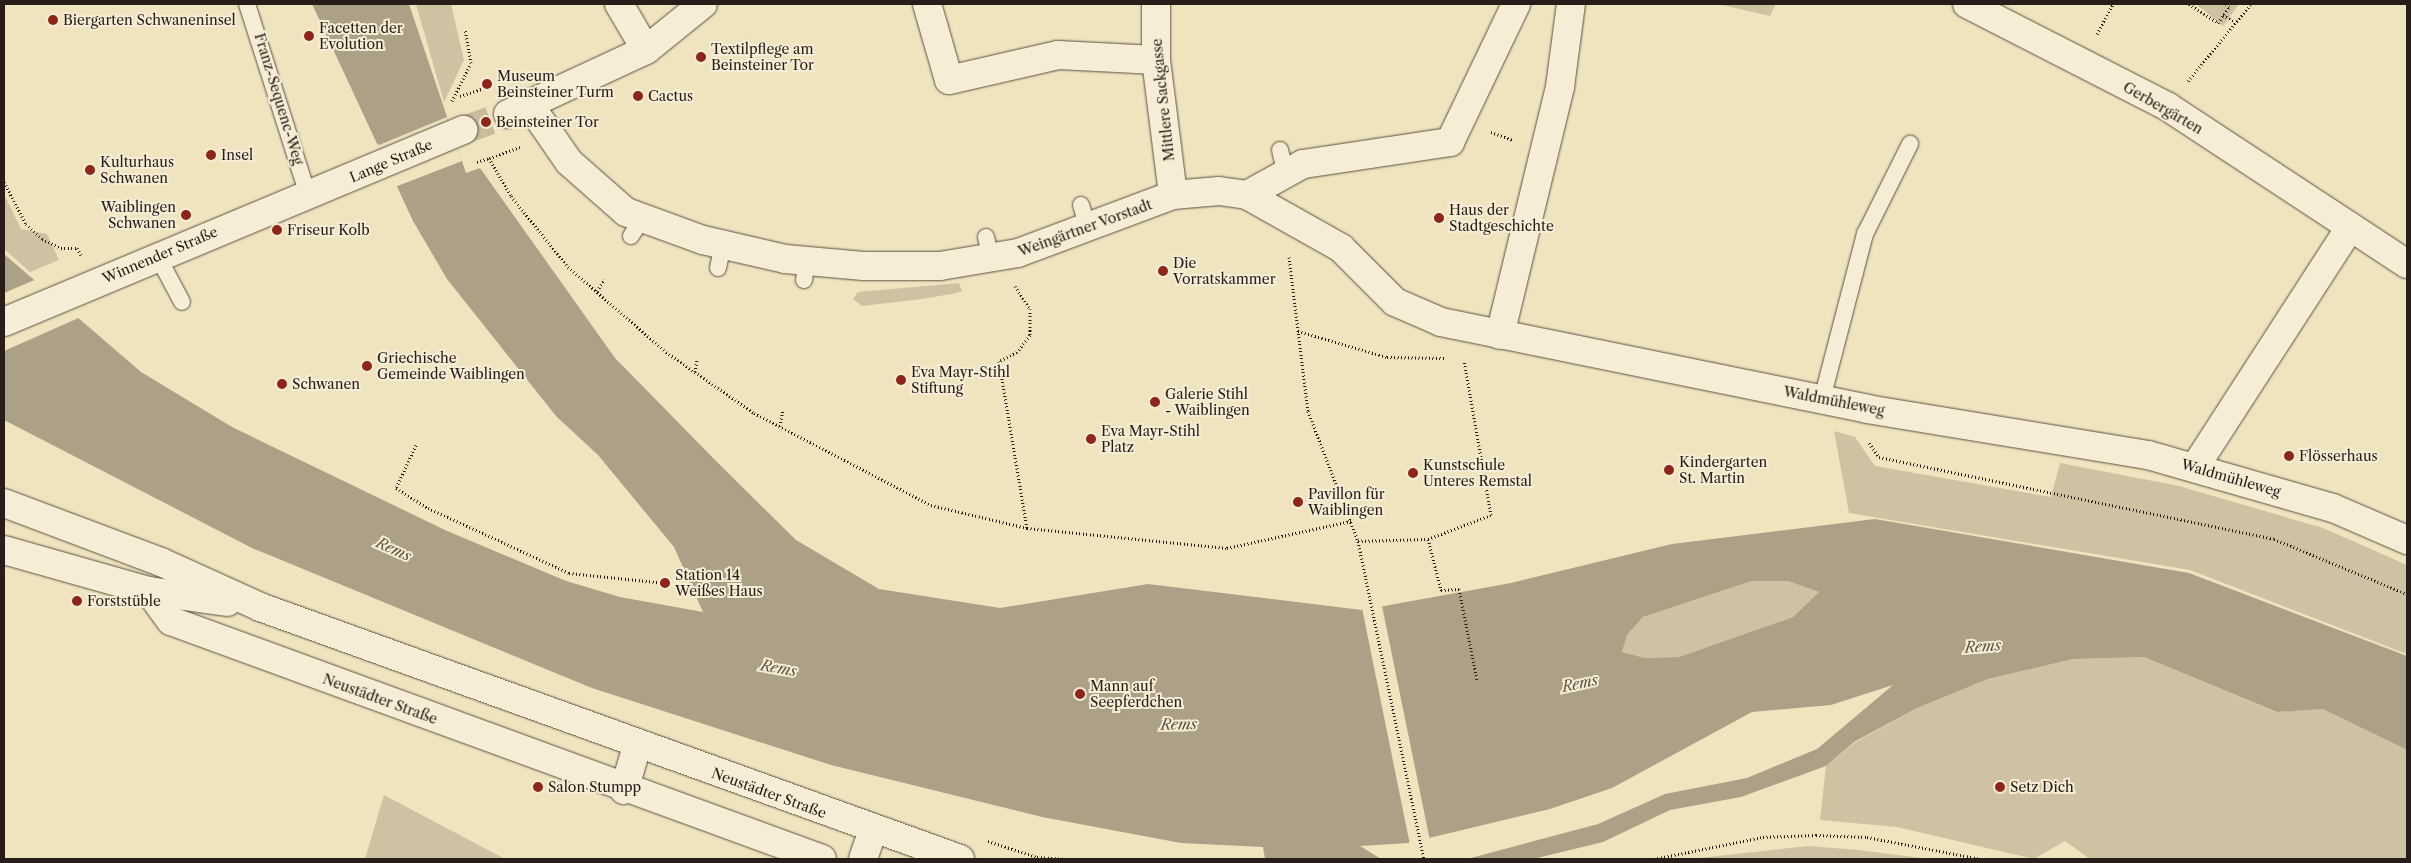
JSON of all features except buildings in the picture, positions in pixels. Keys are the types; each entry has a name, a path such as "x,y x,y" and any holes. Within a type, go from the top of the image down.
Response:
{"street":[{"path":"619,4 646,50"},
{"path":"531,118 646,50 703,4"},
{"path":"927,4 949,80 1058,55 1156,60"},
{"name":"Mittlere Sackgasse","path":"1156,4 1156,60 1173,195"},
{"path":"1247,195 1283,162 1303,164 1450,142 1516,4"},
{"path":"1500,335 1545,151 1571,4"},
{"name":"Gerbergärten","path":"1967,4 2168,107 2407,264"},
{"name":"Weingärtner Vorstadt","path":"531,118 574,175 626,212 636,228 720,256 806,270 940,266 988,247 1018,253 1085,216 1173,195 1219,191 1247,195 1284,216"},
{"name":"Lange Straße","path":"313,194 458,132"},
{"name":"Winnender Straße","path":"4,322 157,255 313,194"},
{"name":"Waldmühleweg","path":"1284,216 1341,248 1395,302 1441,322 1822,398 2148,455 2333,508 2407,540"},
{"path":"2195,467 2350,227"},
{"name":"Neustädter Straße","path":"4,503 161,562 260,607 637,746 960,859"},
{"name":"Neustädter Straße","path":"4,550 149,591 260,607"},
{"name":"Neustädter Straße","path":"149,591 171,622 624,790 822,859"},
{"path":"624,790 637,746"},
{"path":"863,859 873,830"}],"lane":[{"name":"Franz-Sequenc-Weg","path":"247,4 313,194"},
{"path":"1822,398 1865,234 1910,144"},
{"path":"157,255 182,302"}],"path":[{"path":"2189,4 2218,23 2229,8 2226,4"},
{"path":"2168,107 2251,4"},
{"path":"2223,15 2235,22"},
{"path":"461,82 471,62 465,30"},
{"path":"453,99 481,89"},
{"path":"531,118 489,158 511,196 568,267 695,372 780,426 931,505 1027,528 1227,548 1351,521"},
{"path":"1460,120 1545,151"},
{"path":"4,182 26,224 61,248 77,248 90,285"},
{"path":"1284,216 1308,411 1358,541 1424,859"},
{"path":"1018,253 1014,284 1030,309 1030,335 1017,352 1000,361 1027,528"},
{"path":"597,291 605,280"},
{"path":"1298,331 1387,357 1463,358"},
{"path":"1358,541 1428,539 1491,515 1462,353"},
{"path":"695,372 697,359"},
{"path":"780,426 783,409"},
{"path":"1865,438 1879,457 2274,539 2407,594"},
{"path":"416,444 396,488 428,508 569,573 665,583"},
{"path":"1428,539 1441,590 1459,589 1477,680"},
{"path":"1654,859 1762,837 1816,835 1867,837 1981,859"}],"shaded area":[{"path":"416,4 451,4 464,60 444,102"},
{"path":"1718,4 1776,4 1770,16"},
{"path":"2196,4 2239,4 2223,26"},
{"path":"4,194 21,229 47,234 59,260 30,272 4,249"},
{"path":"959,283 962,291 922,299 862,306 853,299 858,292"},
{"path":"1834,431 1855,437 1875,466 2051,497 2060,463 2179,486 2323,528 2407,565 2407,654 2190,570 1849,513"},
{"path":"1752,581 1788,581 1819,592 1793,617 1679,657 1645,658 1622,652 1627,635 1643,617"},
{"path":"2144,657 2276,712 2323,709 2407,750 2407,859 2090,859 2065,841 2034,859 1897,827 1820,820 1826,766 1854,743 1917,708 1988,679 2073,659"},
{"path":"384,795 505,859 365,859"},
{"path":"1809,846 1858,850 1931,859 1689,859"}],"water":[{"name":"Rems","path":"312,4 409,4 466,173 480,168 615,358 718,463 796,540 879,589 1000,608 1148,584 1362,610 1511,583 1672,544 1875,519 2189,573 2407,656 2407,750 2323,709 2277,712 2144,657 2073,659 1988,679 1917,708 1854,742 1826,766 1741,797 1670,810 1603,842 1533,859 1467,859 1598,824 1665,794 1747,778 1817,749 1893,685 1831,705 1752,712 1612,788 1550,809 1408,843 1360,846 1381,859 1265,859 1263,847 1181,843 1042,817 831,765 592,688 252,548 4,420 4,254 141,372 232,427 445,530 566,581 620,597 703,612 674,547 598,455 556,416 447,279 413,221","holes":["1752,581 1788,581 1819,592 1793,617 1679,657 1645,658 1622,652 1627,635 1643,617"]}],"pier":[{"path":"447,117 462,161 395,187 375,143 379,145"},
{"path":"37,279 83,316 4,351 4,293"},
{"path":"1382,606 1430,841 1410,845 1362,608"}],"tunnel":[{"path":"464,130 508,114"}],"place":[{"name":"Biergarten Schwaneninsel","path":"53,20"},
{"name":"Facetten der Evolution","path":"309,36"},
{"name":"Textilpflege am Beinsteiner Tor","path":"701,57"},
{"name":"Museum Beinsteiner Turm","path":"487,84"},
{"name":"Cactus","path":"638,96"},
{"name":"Beinsteiner Tor","path":"486,122"},
{"name":"Insel","path":"211,155"},
{"name":"Kulturhaus Schwanen","path":"90,170"},
{"name":"Waiblingen Schwanen","path":"186,215"},
{"name":"Haus der Stadtgeschichte","path":"1439,218"},
{"name":"Friseur Kolb","path":"277,230"},
{"name":"Die Vorratskammer","path":"1163,271"},
{"name":"Griechische Gemeinde Waiblingen","path":"367,366"},
{"name":"Eva Mayr-Stihl Stiftung","path":"901,380"},
{"name":"Schwanen","path":"282,384"},
{"name":"Galerie Stihl - Waiblingen","path":"1155,402"},
{"name":"Eva Mayr-Stihl Platz","path":"1091,439"},
{"name":"Flösserhaus","path":"2289,456"},
{"name":"Kindergarten St. Martin","path":"1669,470"},
{"name":"Kunstschule Unteres Remstal","path":"1413,473"},
{"name":"Pavillon für Waiblingen","path":"1298,502"},
{"name":"Station 14 Weißes Haus","path":"665,583"},
{"name":"Forststüble","path":"77,601"},
{"name":"Mann auf Seepferdchen","path":"1080,694"},
{"name":"Salon Stumpp","path":"538,787"},
{"name":"Setz Dich","path":"2000,787"}]}
